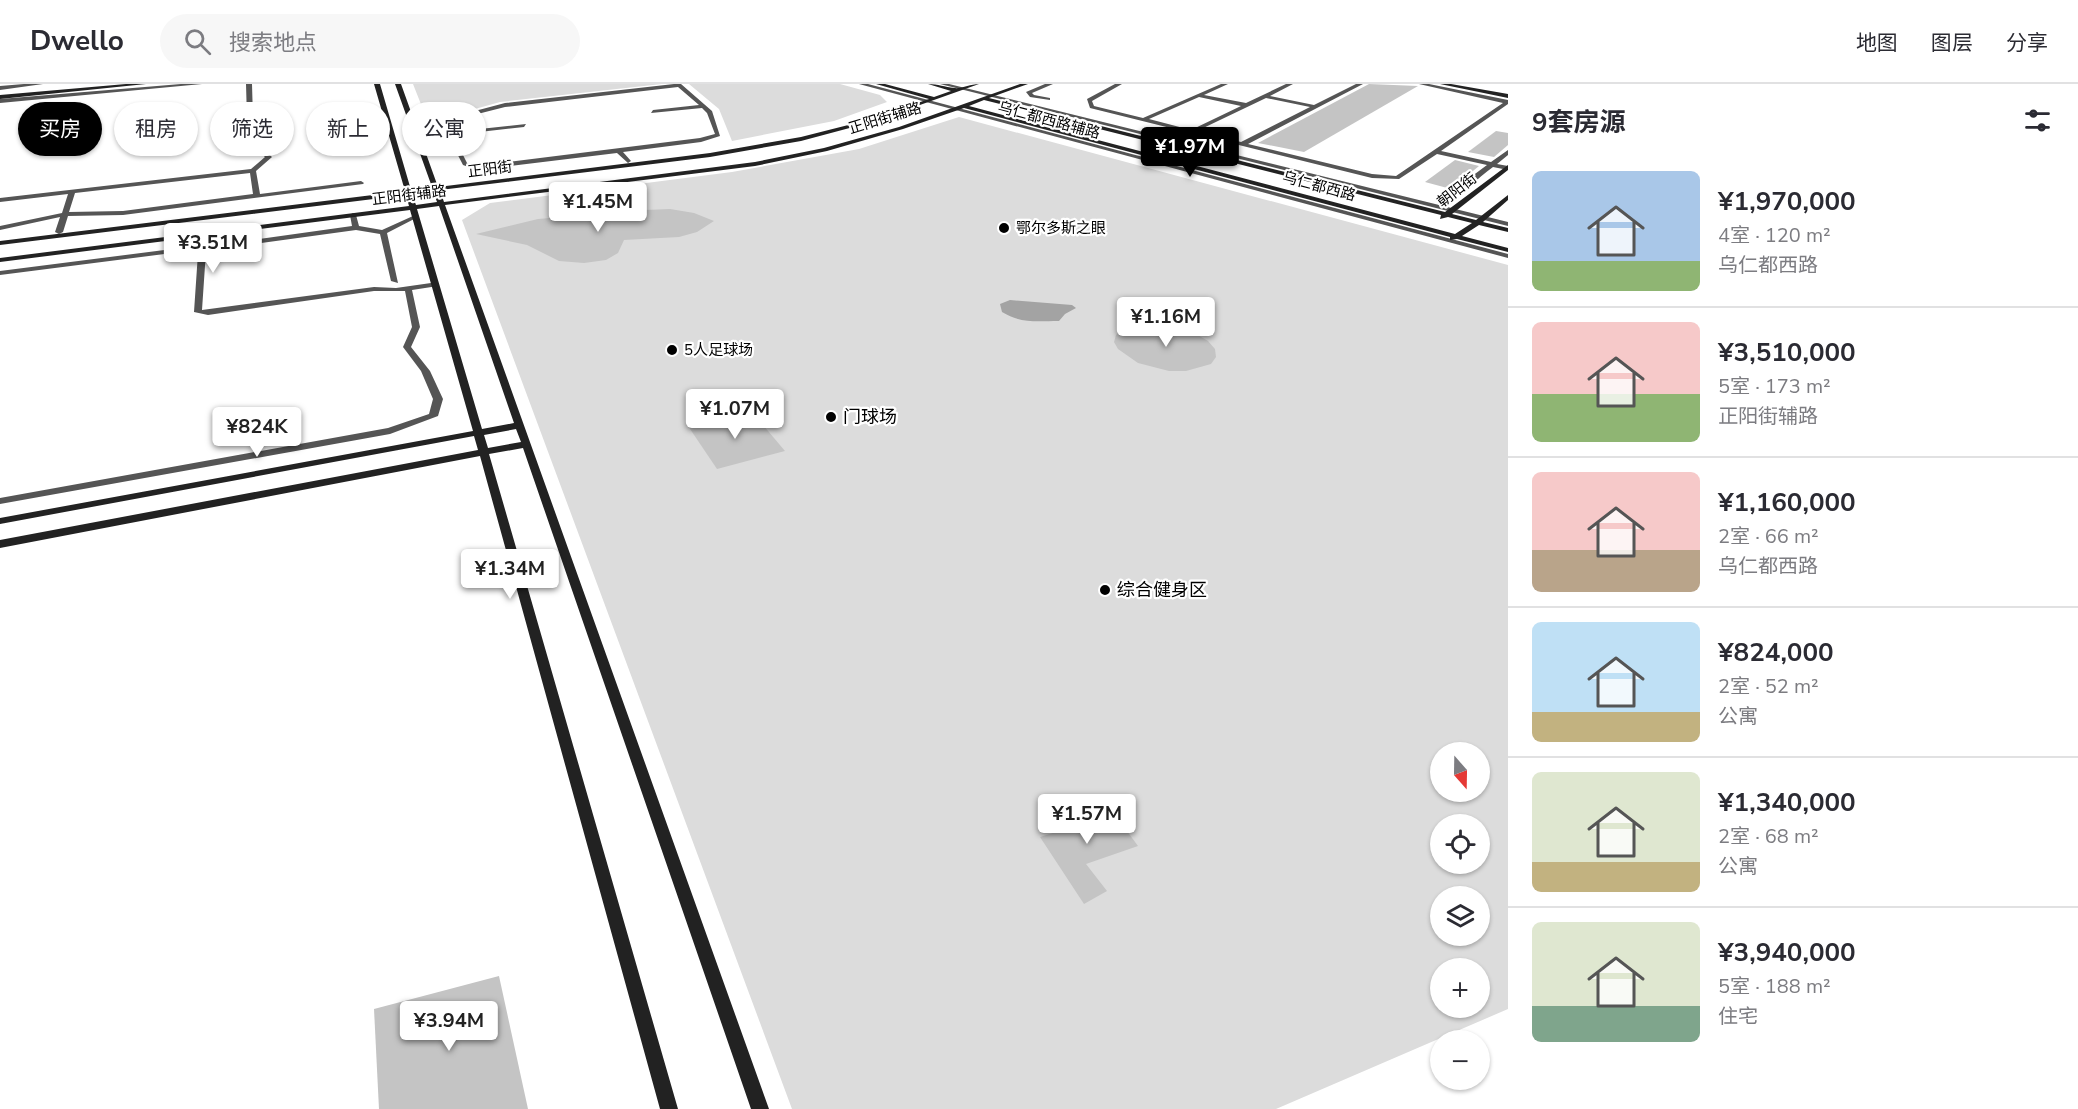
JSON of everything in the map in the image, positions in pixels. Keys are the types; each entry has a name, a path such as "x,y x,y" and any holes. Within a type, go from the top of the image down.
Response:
{"street":[{"path":"0,89 40,84"},
{"path":"0,89 78,84"},
{"path":"0,99 143,84"},
{"path":"0,99 111,93 198,84"},
{"path":"0,200 254,171 269,157 240,131 250,119 249,84"},
{"path":"376,84 484,452 669,1109"},
{"path":"398,84 405,102"},
{"name":"乌仁都西路辅路","path":"862,84 1453,238 1508,256"},
{"path":"879,84 922,98"},
{"name":"乌仁都西路","path":"931,84 954,87 985,97 1450,212 1508,230"},
{"name":"正阳街","path":"0,241 411,202 438,195 710,155 801,139 870,121 922,98 933,98 954,87 976,84"},
{"path":"933,98 953,106 985,97 1012,84"},
{"name":"正阳街辅路","path":"438,195 755,164 825,150 901,128 953,106 965,106 1025,84"},
{"path":"1048,99 1032,96 1029,92 1050,84"},
{"path":"1119,84 1089,100 1092,107 1372,176 1396,178 1508,102"},
{"path":"1143,120 1225,84"},
{"path":"1270,84 1287,85"},
{"path":"1242,144 1360,84"},
{"path":"1422,84 1508,102"},
{"path":"1443,84 1508,94"},
{"path":"1463,84 1508,94"},
{"path":"461,156 465,164 477,168 701,140 718,135 710,112 678,85 505,105 486,110"},
{"path":"1190,132 1287,85"},
{"path":"111,93 115,87"},
{"name":"正阳街辅路","path":"0,260 353,215 438,195 628,161 784,137 852,121 954,87"},
{"path":"1199,95 1246,105"},
{"path":"1265,96 1316,107"},
{"path":"653,112 703,106"},
{"name":"乌仁都西路","path":"965,106 1426,231"},
{"path":"486,130 524,125"},
{"path":"618,151 628,161"},
{"path":"1436,152 1508,168"},
{"path":"1441,198 1450,196 1508,152"},
{"path":"424,156 760,1109"},
{"name":"朝阳街","path":"1426,231 1508,168"},
{"path":"254,171 257,196"},
{"path":"0,228 65,214 123,213 361,183"},
{"path":"59,232 72,192"},
{"name":"朝阳街","path":"1453,238 1508,197"},
{"path":"383,231 411,202"},
{"path":"0,255 411,202"},
{"name":"正阳街辅路","path":"0,241 59,232 411,202"},
{"path":"353,215 356,228"},
{"path":"1480,220 1508,224"},
{"path":"196,250 356,228 383,231"},
{"path":"383,231 395,281"},
{"path":"1453,238 1508,250"},
{"path":"0,273 188,249 202,251 198,312 374,289 435,284"},
{"path":"0,501 390,431 433,416 438,399 425,371 407,347 416,327 408,288"},
{"path":"0,521 520,425"},
{"path":"0,544 527,444"}],"shaded area":[{"path":"413,84 662,84 500,102 486,106 486,102 420,102"},
{"path":"689,84 840,84 880,95 887,102 834,121 732,141 719,109"},
{"path":"959,117 1508,265 1508,1009 1490,1017 1490,958 1430,958 1430,1018 1487,1018 1459,1030 1430,1030 1430,1043 1276,1109 792,1109 462,220 490,203 732,172 859,149"},
{"path":"1010,300 1072,305 1076,308 1065,314 1059,321 1030,321 1002,312 1000,304"}],"building":[{"path":"1369,84 1418,86 1304,152 1258,143"},
{"path":"1496,131 1508,133 1508,145 1494,157 1468,152"},
{"path":"1455,160 1479,166 1451,189 1425,182"},
{"path":"670,209 694,213 714,221 697,232 679,237 624,240 618,253 606,260 584,263 559,261 527,245 476,234 538,219 561,217 603,222 645,210"},
{"path":"1147,324 1181,328 1196,334 1208,341 1215,349 1216,357 1211,364 1186,371 1169,371 1138,363 1118,349 1114,342 1116,335 1122,330"},
{"path":"752,412 785,451 717,469 688,426"},
{"path":"1104,800 1138,846 1086,864 1107,891 1084,904 1040,837 1059,831 1050,819"},
{"path":"499,976 528,1109 379,1109 374,1009"}],"place":[{"name":"鄂尔多斯之眼","path":"1004,228"},
{"name":"5人足球场","path":"672,350"},
{"name":"门球场","path":"831,417"},
{"name":"综合健身区","path":"1105,590"}]}
